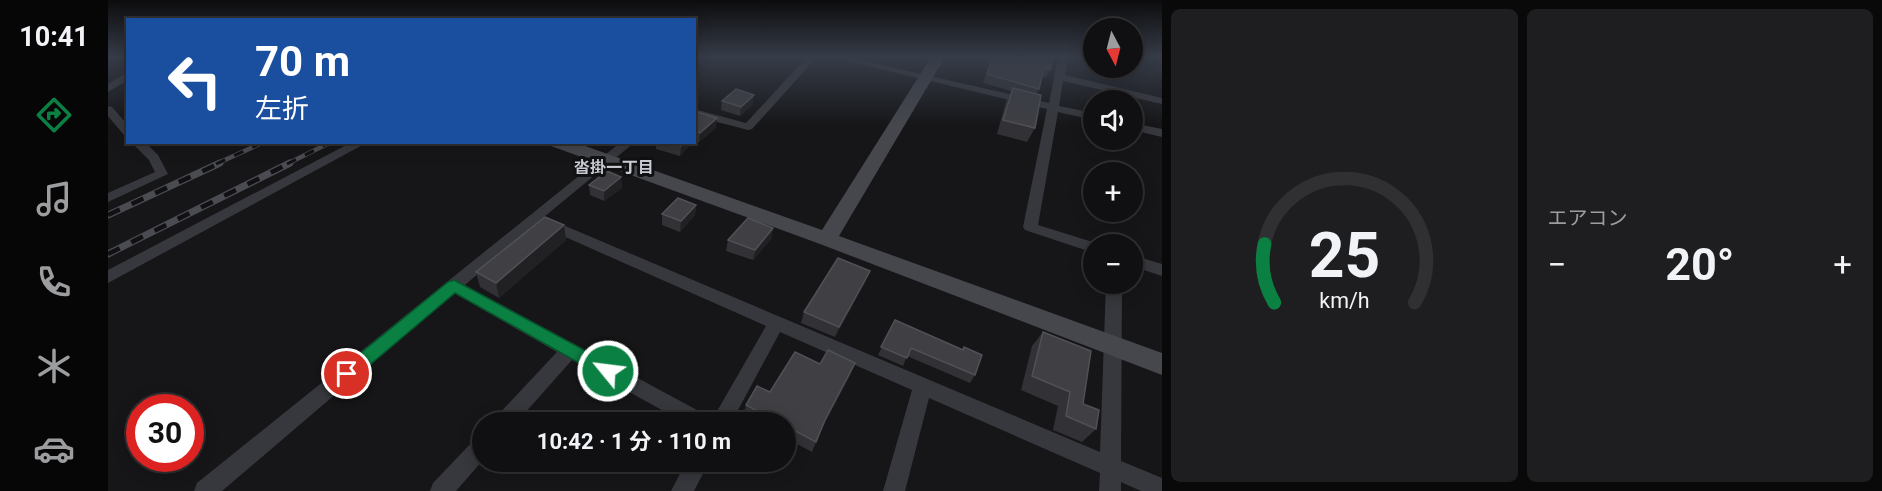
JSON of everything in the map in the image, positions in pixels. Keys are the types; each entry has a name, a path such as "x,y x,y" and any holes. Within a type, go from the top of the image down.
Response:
{"street":[{"path":"108,89 121,80"},
{"path":"696,113 748,127 791,80"},
{"path":"827,239 924,80"},
{"path":"933,80 1083,115"},
{"path":"1059,80 1030,227 1083,244"},
{"path":"1072,80 1162,101"},
{"path":"108,109 126,132"},
{"path":"1143,129 1162,133"},
{"path":"108,198 162,174 154,158 139,144"},
{"path":"108,277 358,144"},
{"path":"562,144 827,239 1162,364"},
{"path":"205,491 626,144"},
{"path":"534,218 1162,489"},
{"path":"1143,264 1162,270"},
{"path":"454,286 683,412"},
{"path":"1110,491 1114,294"},
{"path":"726,412 777,322"},
{"path":"513,412 570,350"},
{"path":"894,491 923,385"},
{"path":"441,491 472,457"},
{"path":"682,491 692,472"}],"building":[{"path":"1007,80 1041,80 1039,89"},
{"path":"1013,88 1041,95 1035,128 1003,120"},
{"path":"736,89 754,95 741,107 722,101"},
{"path":"696,112 717,118 700,133 696,131"},
{"path":"607,171 621,177 604,191 589,185"},
{"path":"678,198 696,205 681,221 662,214"},
{"path":"545,217 564,225 496,283 476,272"},
{"path":"748,218 773,228 755,250 728,240"},
{"path":"838,258 870,271 839,327 804,312"},
{"path":"895,320 963,350 964,347 982,355 975,375 911,348 907,358 881,347"},
{"path":"1043,332 1091,351 1083,404 1099,410 1096,429 1066,416 1070,392 1032,376"},
{"path":"828,350 855,363 816,442 796,431 796,412 759,412 746,405 757,386 770,392 795,352 820,364"}],"railway":[{"path":"216,164 260,144"},
{"path":"287,164 327,144"},
{"path":"108,215 220,163"},
{"path":"108,254 290,163"}],"district":[{"name":"沓掛一丁目","path":"614,167"}],"route":[{"path":"347,374 454,286 608,371"}]}
